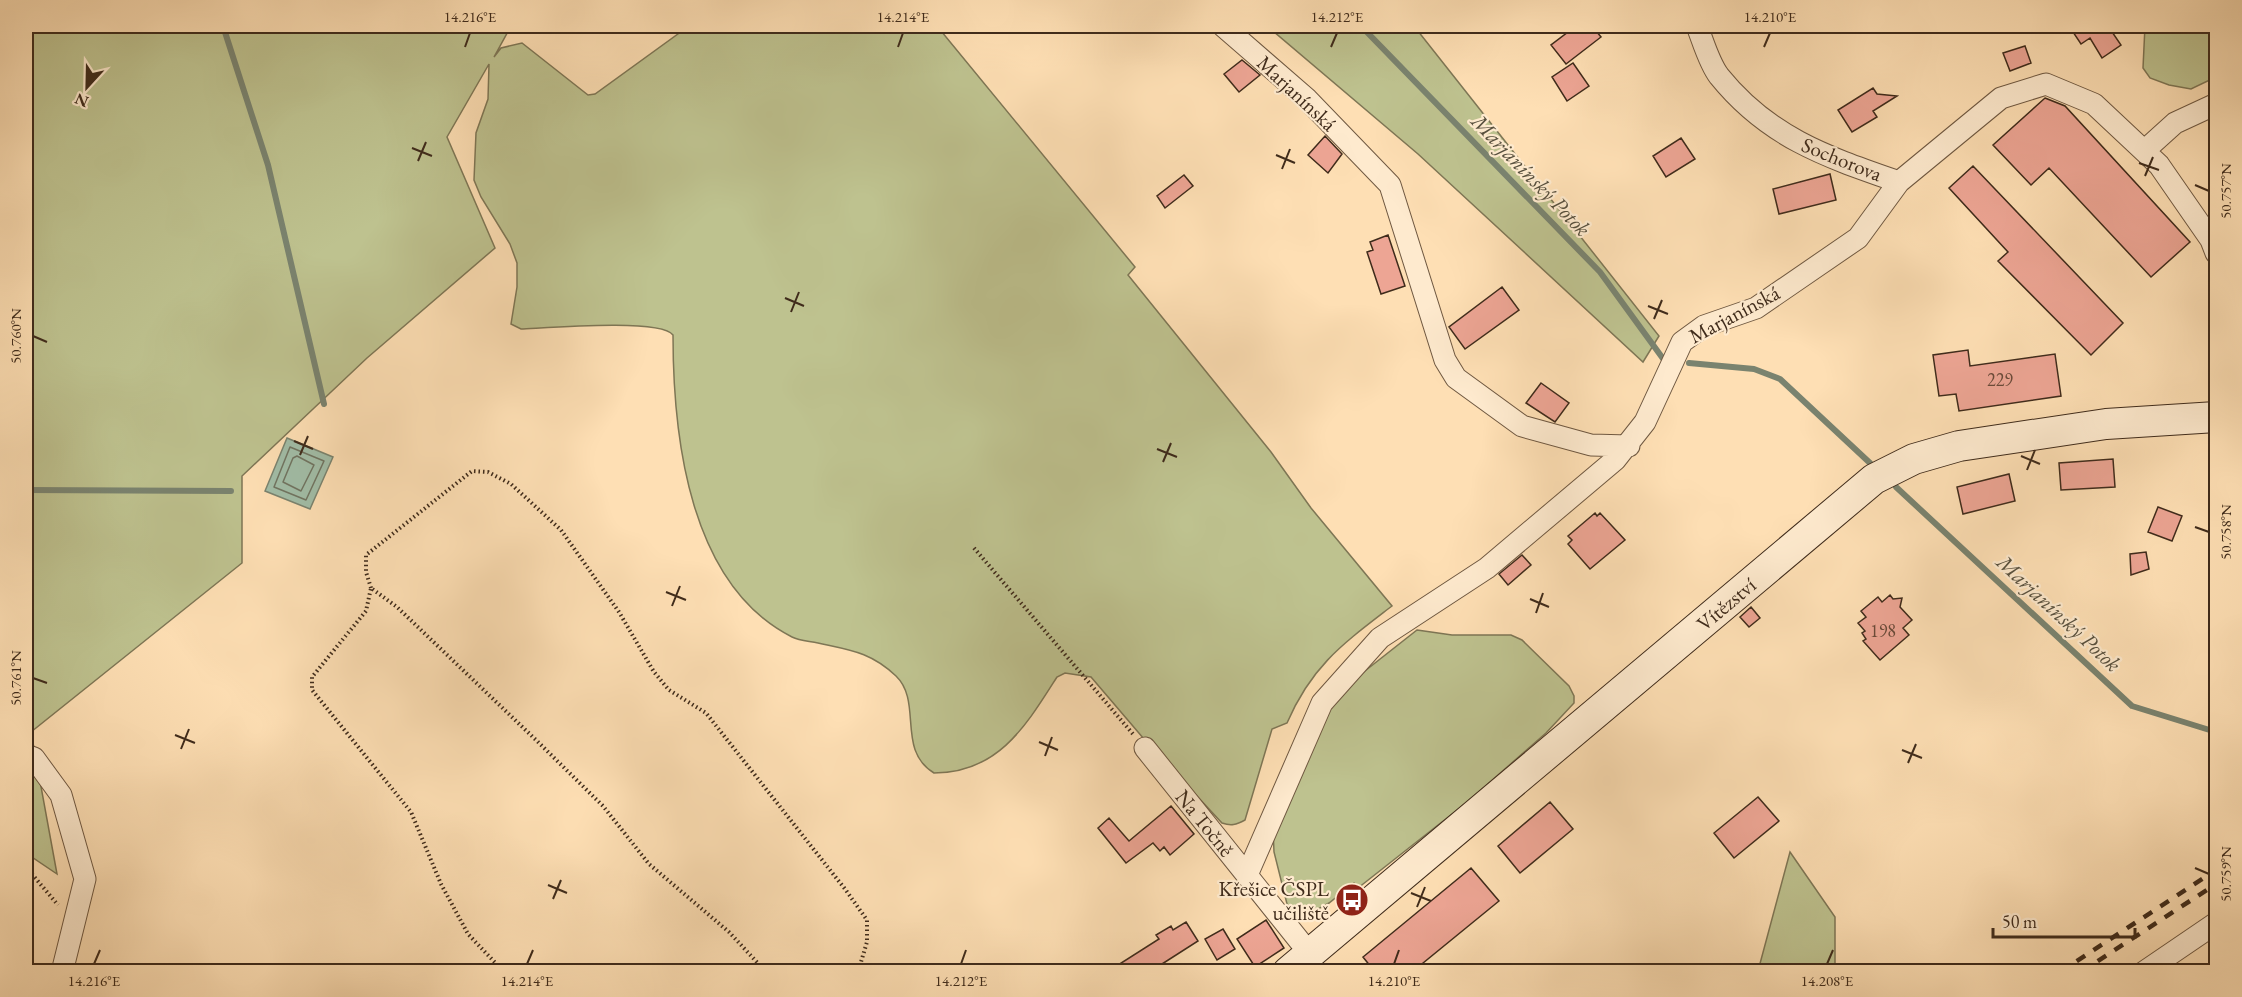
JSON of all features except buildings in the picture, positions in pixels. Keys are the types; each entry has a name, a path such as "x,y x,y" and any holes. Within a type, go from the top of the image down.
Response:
{"main road":[{"name":"Vítězství","path":"1299,963 1874,479 1914,459 1959,446 2106,424 2217,417"}],"street":[{"name":"Marjanínská","path":"1223,26 1307,99 1390,185 1445,360 1456,378 1522,426 1591,445 1629,446 1645,422 1682,342 1704,326 1756,308 1858,238 1899,182 2001,98 2046,84 2094,105 2159,165 2211,240 2217,253"},
{"name":"Sochorova","path":"1696,26 1718,75 1772,127 1825,156 1899,182"},
{"path":"2144,151 2175,123 2217,104"},
{"path":"1247,875 1322,703 1380,638 1487,568 1629,446"},
{"name":"Na Točně","path":"1145,748 1247,875 1299,963"},
{"path":"26,755 34,758 61,795 85,879 62,972"},
{"path":"2144,972 2217,923"}],"path":[{"path":"504,972 468,934 441,884 411,812 312,690 312,677 366,611 371,588 366,572 366,555 472,471 488,472 512,484 561,530 619,612 654,672 669,690 706,713 845,889 867,920 867,942 858,972"},
{"path":"974,548 1145,748"},
{"path":"371,588 397,607 536,740 603,806 649,864 729,932 766,972"},
{"path":"26,867 60,908 71,935"}],"green space":[{"path":"26,26 511,26 494,57 501,48 522,43 588,95 595,94 689,26 937,26 1135,267 1128,275 1271,452 1311,508 1392,606 1331,657 1307,685 1287,723 1272,729 1245,820 1239,823 1231,825 1222,823 1144,739 1091,677 1065,673 1057,677 1022,728 994,755 976,765 957,771 934,773 923,763 916,752 912,739 908,699 904,687 896,676 878,662 860,653 792,637 757,613 730,582 709,545 694,505 683,462 677,418 673,335 664,330 626,325 521,329 511,324 517,287 517,263 510,244 481,197 474,180 476,133 488,99 489,64 447,137 495,248 367,358 242,476 242,563 31,732 57,874 26,853"},
{"path":"1267,26 1414,26 1659,336 1643,362 1418,154"},
{"path":"2145,26 2216,26 2216,77 2191,89 2169,85 2150,78 2143,68"},
{"path":"1417,630 1452,635 1511,635 1522,640 1569,686 1574,696 1574,703 1546,733 1466,803 1358,888 1354,883 1329,903 1302,918 1297,918 1287,904 1274,852 1273,830 1319,720 1356,678"},
{"path":"1790,852 1835,917 1835,971 1758,971"}],"water":[{"path":"287,438 333,457 310,509 265,491"}],"waterway":[{"path":"223,26 268,165 324,404"},
{"name":"Marjanínský Potok","path":"1361,26 1600,272 1664,360"},
{"name":"Marjanínský Potok","path":"1689,363 1754,369 1780,379 1870,463"},
{"name":"Marjanínský Potok","path":"1896,487 2132,706 2216,732"},
{"path":"26,490 231,491"}],"railway":[{"path":"2060,972 2216,870"},
{"path":"2081,972 2216,884"}],"place":[{"name":"Křešice ČSPL učiliště","path":"1352,900"}]}
